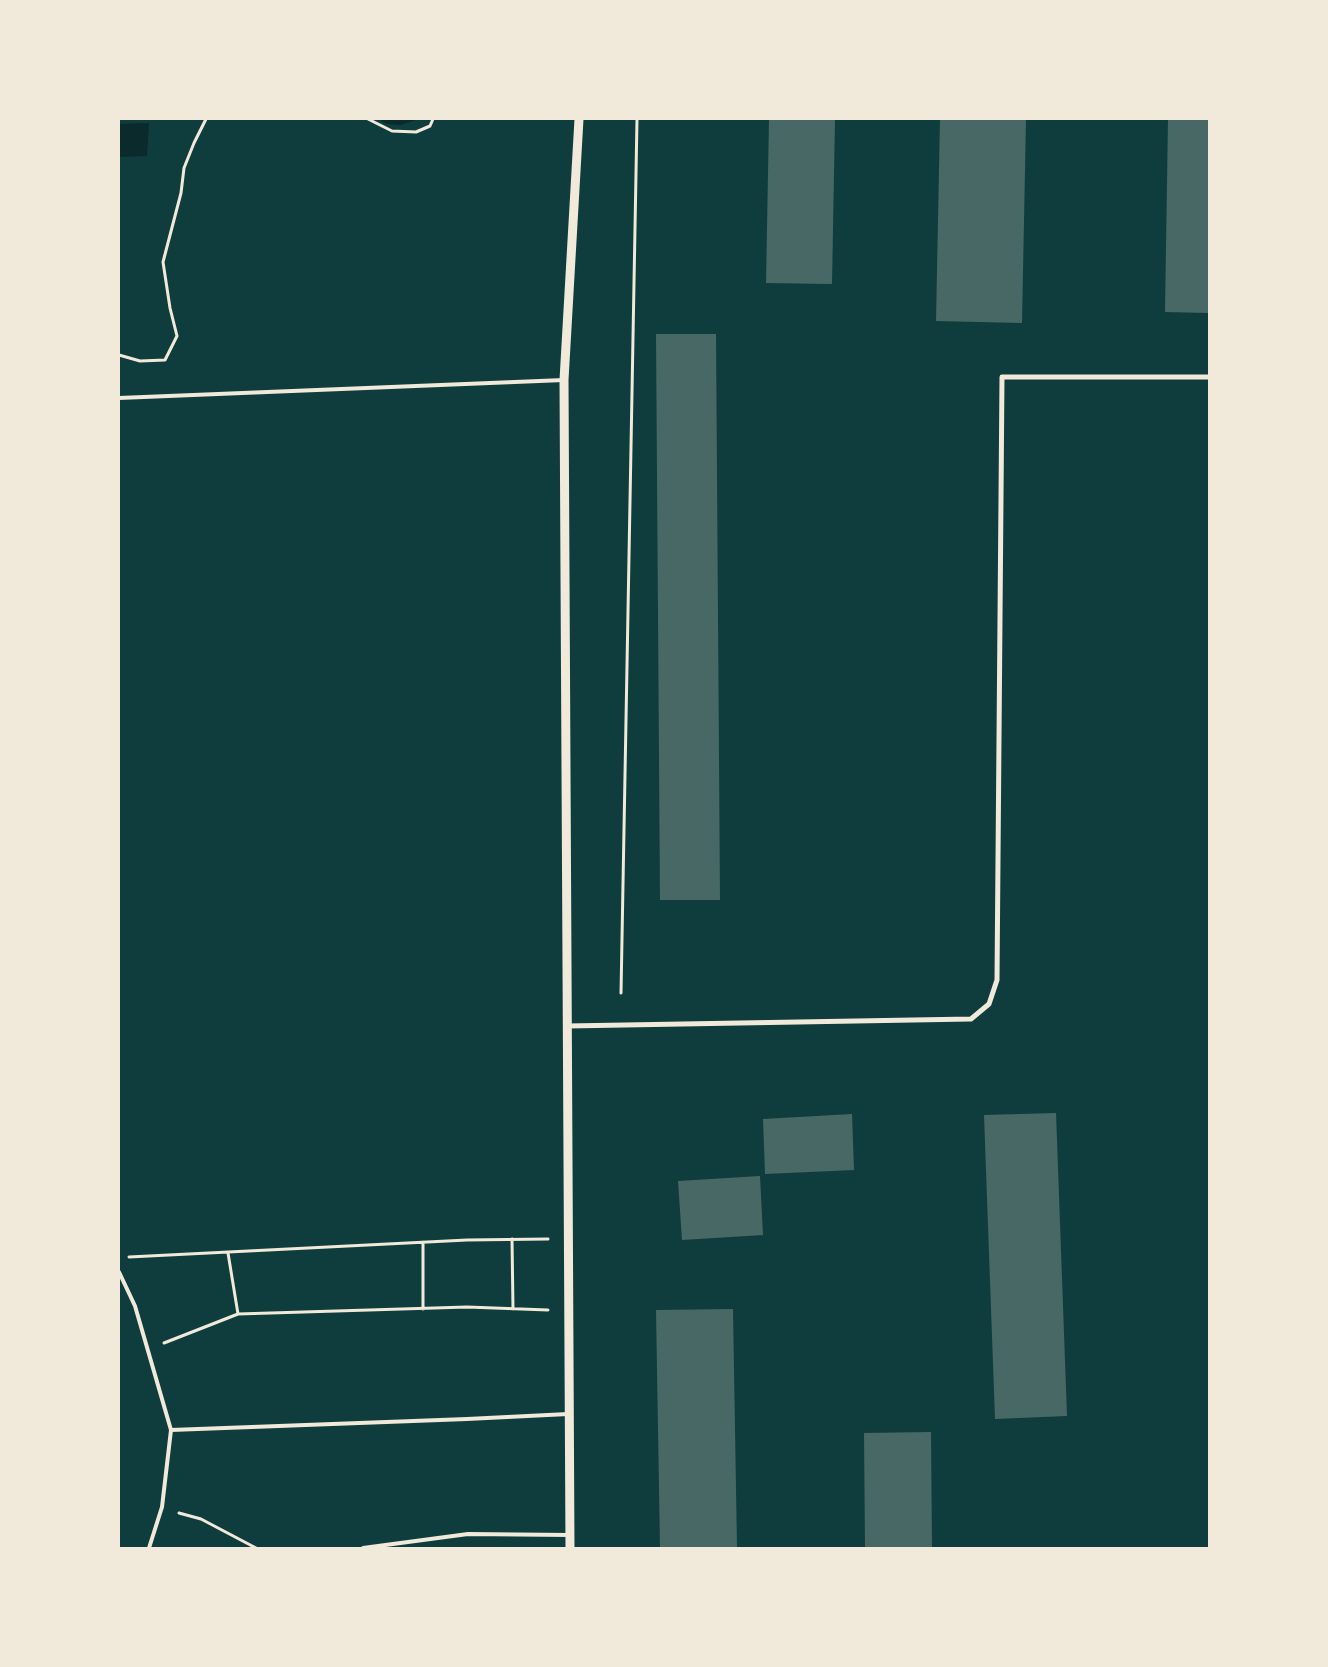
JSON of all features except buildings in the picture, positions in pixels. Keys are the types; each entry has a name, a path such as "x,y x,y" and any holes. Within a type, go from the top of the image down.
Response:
{"street":[{"path":"570,1548 564,380 579,119"},
{"path":"567,1026 971,1019 989,1004 996,980 1002,377 1209,377"}],"lane":[{"path":"119,398 564,380"},
{"path":"119,1272 135,1306 171,1430 162,1507 149,1548"},
{"path":"171,1430 570,1414"},
{"path":"363,1548 468,1534 570,1535"}],"path":[{"path":"119,355 140,360 165,360 177,336 170,308 163,262 181,193 184,168 206,119"},
{"path":"368,119 392,131 416,132 430,126 433,119"},
{"path":"621,993 638,119"},
{"path":"512,1239 513,1309"},
{"path":"129,1257 423,1242 568,1239"},
{"path":"423,1242 423,1309"},
{"path":"228,1253 238,1314"},
{"path":"148,1350 238,1314 467,1307 569,1310"},
{"path":"162,1507 201,1519 256,1548"}],"water":[{"path":"379,119 419,119 401,125 387,124"},
{"path":"149,123 147,156 119,157 119,124"}]}
